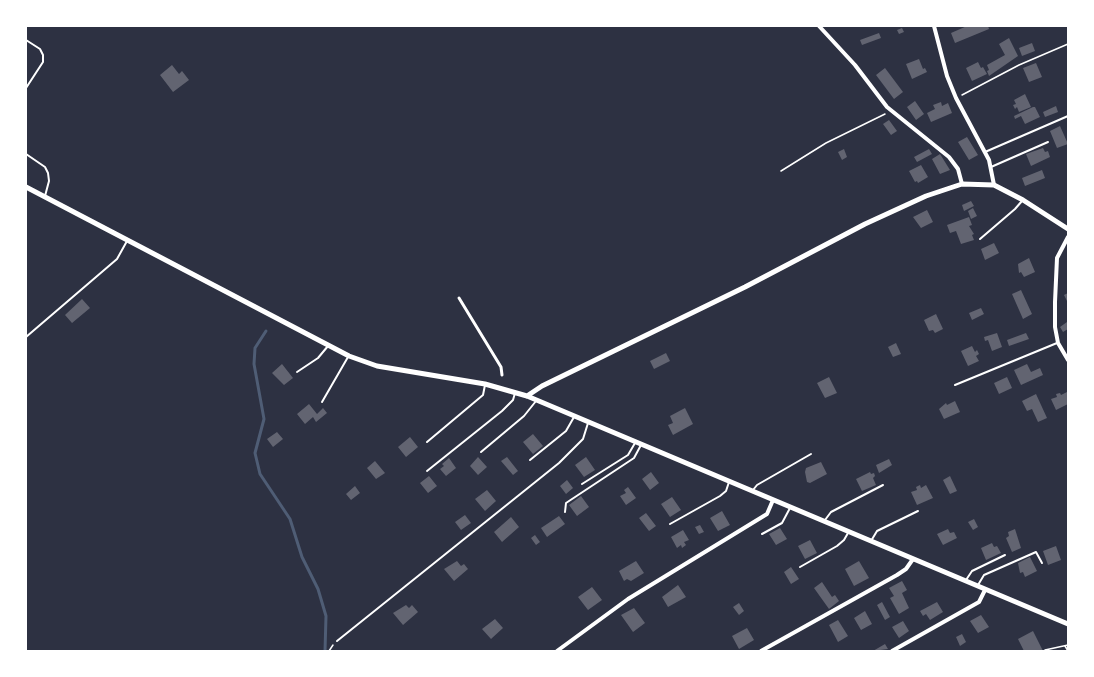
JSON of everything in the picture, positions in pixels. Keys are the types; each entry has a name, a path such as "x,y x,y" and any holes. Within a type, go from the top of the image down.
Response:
{"street":[{"path":"819,26 855,65 881,100 892,111 945,154 958,169 962,184"},
{"path":"934,27 947,76 956,98 986,152 991,167 994,185"},
{"path":"527,396 542,386 745,287 865,224 926,196 962,184 994,185 1023,200 1068,228"},
{"path":"26,188 349,356 377,366 485,384 527,396 977,587 1068,624"},
{"path":"1068,237 1057,258 1055,268 1055,327 1058,343 1068,360"},
{"path":"459,298 501,367 502,375"},
{"path":"556,651 628,598 767,514 773,500"},
{"path":"761,651 897,575 906,569 914,559"},
{"path":"892,651 979,602 985,590"}],"lane":[{"path":"934,27 940,26"},
{"path":"26,40 40,50 43,55 43,62 26,88"},
{"path":"986,152 1068,116"},
{"path":"991,167 1048,142"},
{"path":"26,154 45,167 48,174 49,181 44,197"},
{"path":"980,239 1016,209 1023,200"},
{"path":"26,337 118,259 127,240"},
{"path":"955,385 1058,343"},
{"path":"297,372 318,358 328,346"},
{"path":"322,402 349,356"},
{"path":"427,442 483,394 485,384"},
{"path":"427,471 502,411 513,400 515,392"},
{"path":"481,452 524,416 536,400"},
{"path":"530,460 566,431 574,416"},
{"path":"337,641 559,463 583,439 589,422"},
{"path":"582,484 628,455 635,442"},
{"path":"565,512 566,503 634,458 641,444"},
{"path":"753,491 756,485 811,454"},
{"path":"670,524 720,496 726,491 730,481"},
{"path":"824,521 831,512 883,486"},
{"path":"762,534 782,523 790,507"},
{"path":"871,541 877,531 918,511"},
{"path":"800,566 837,546 844,540 849,532"},
{"path":"977,587 984,575 1036,552 1042,563"},
{"path":"965,581 972,571 1005,556"}],"path":[{"path":"956,98 1019,65 1068,44"},
{"path":"781,171 826,143 892,111"},
{"path":"1045,650 1068,644"},
{"path":"1065,646 1068,651"}],"building":[{"path":"967,26 988,26 989,29 955,43 951,33"},
{"path":"902,28 904,32 899,34 897,30"},
{"path":"879,33 881,38 862,45 860,40"},
{"path":"1009,38 1018,56 989,76 987,65 1005,55 999,44"},
{"path":"1032,43 1035,51 1022,56 1019,48"},
{"path":"919,59 923,69 925,68 927,72 912,79 906,64"},
{"path":"978,62 987,74 972,81 966,68"},
{"path":"1036,63 1042,77 1029,82 1023,68"},
{"path":"172,65 179,74 182,71 189,80 173,92 160,75"},
{"path":"885,68 903,92 894,99 876,75"},
{"path":"1025,94 1031,107 1019,112 1017,107 1015,109 1013,105 1016,104 1014,100"},
{"path":"915,101 924,114 916,120 907,107"},
{"path":"941,102 942,106 948,103 952,113 931,122 927,113 935,109 933,105"},
{"path":"1056,106 1058,112 1045,117 1043,112"},
{"path":"1035,107 1040,117 1025,124 1021,116 1015,119 1014,116"},
{"path":"889,120 897,131 891,135 883,124"},
{"path":"1060,126 1068,144 1057,148 1050,131"},
{"path":"967,137 978,155 969,160 958,142"},
{"path":"1043,148 1045,152 1048,151 1050,157 1031,166 1026,154"},
{"path":"844,149 847,157 842,160 838,152"},
{"path":"929,149 932,154 917,162 914,157"},
{"path":"940,154 950,170 940,174 932,159"},
{"path":"921,165 928,177 918,183 917,181 915,182 909,171"},
{"path":"1042,170 1045,178 1025,186 1022,178"},
{"path":"971,201 974,206 964,211 962,205"},
{"path":"973,208 977,216 971,219 968,211"},
{"path":"927,210 933,222 921,228 913,217"},
{"path":"969,217 972,225 969,226 974,234 972,235 974,240 961,244 956,231 950,233 947,225"},
{"path":"994,243 999,253 985,260 981,249"},
{"path":"1029,258 1035,272 1024,277 1021,272 1019,273 1018,264"},
{"path":"1021,290 1032,314 1023,319 1012,294"},
{"path":"1068,293 1068,303 1064,295"},
{"path":"82,299 90,308 72,323 65,315"},
{"path":"981,308 984,314 972,320 969,313"},
{"path":"936,314 943,329 935,333 933,330 929,331 924,320"},
{"path":"1067,322 1068,329 1063,332 1060,327"},
{"path":"997,333 1002,347 992,351 988,340 985,341 984,337"},
{"path":"1026,333 1029,339 1009,346 1007,340"},
{"path":"896,343 901,354 893,357 888,347"},
{"path":"972,346 975,352 977,350 979,354 976,356 979,361 968,366 961,351"},
{"path":"666,353 670,361 654,369 650,361"},
{"path":"282,364 293,378 284,385 272,373"},
{"path":"1027,364 1031,372 1040,368 1043,375 1021,385 1014,370"},
{"path":"829,377 837,393 825,398 817,383"},
{"path":"1007,377 1012,388 999,394 994,383"},
{"path":"1067,392 1068,404 1056,410 1051,399 1057,397 1056,394 1060,393 1061,395"},
{"path":"1036,394 1047,418 1038,422 1032,409 1027,411 1022,401"},
{"path":"955,401 960,412 944,419 939,409 946,403 947,405"},
{"path":"309,404 317,414 323,408 327,413 316,422 313,417 305,424 297,414"},
{"path":"685,408 693,424 673,435 668,425 673,423 670,416"},
{"path":"277,432 283,439 273,447 267,439"},
{"path":"533,434 543,446 533,454 523,442"},
{"path":"410,437 418,447 406,457 398,447"},
{"path":"478,457 487,467 478,475 470,466"},
{"path":"507,457 518,471 513,475 501,461"},
{"path":"586,457 595,470 584,477 575,465"},
{"path":"449,458 456,468 446,476 440,469 444,466 442,464"},
{"path":"889,459 892,465 879,473 876,465"},
{"path":"375,461 385,473 376,479 367,468"},
{"path":"821,462 827,474 810,483 807,482 805,472 806,468"},
{"path":"651,472 659,483 650,490 642,479"},
{"path":"870,472 871,474 874,473 875,476 873,478 876,485 862,491 856,479"},
{"path":"429,476 437,486 428,493 420,483"},
{"path":"950,476 957,491 950,494 943,480"},
{"path":"567,480 573,488 566,494 560,486"},
{"path":"920,485 921,488 926,485 933,498 917,505 911,492 917,490 916,487"},
{"path":"355,486 360,493 351,500 346,494"},
{"path":"628,487 636,498 626,505 620,496 626,493 624,490"},
{"path":"487,490 496,501 485,511 475,499"},
{"path":"581,496 589,507 577,516 569,505"},
{"path":"672,497 681,510 670,517 661,504"},
{"path":"722,511 730,525 718,531 710,518"},
{"path":"646,513 656,526 649,531 639,518"},
{"path":"465,515 471,523 461,530 455,522"},
{"path":"559,516 565,524 547,537 541,528"},
{"path":"511,517 519,527 502,542 494,532"},
{"path":"974,519 978,527 973,530 968,522"},
{"path":"700,525 704,532 699,534 695,527"},
{"path":"780,528 787,539 776,545 769,534"},
{"path":"948,529 950,533 954,532 957,538 943,545 937,534"},
{"path":"1015,529 1021,548 1012,552 1006,538 1009,536 1008,532"},
{"path":"683,530 689,540 684,542 686,545 682,548 681,545 677,548 671,537"},
{"path":"535,535 540,542 536,545 531,538"},
{"path":"810,540 817,553 805,559 798,546"},
{"path":"992,543 994,547 997,546 1001,553 986,560 981,548"},
{"path":"1056,546 1061,560 1048,565 1043,551"},
{"path":"1030,557 1037,571 1025,577 1023,572 1020,573 1018,563"},
{"path":"457,561 461,566 464,564 468,569 454,581 444,569"},
{"path":"636,561 644,573 631,581 627,579 624,581 619,571"},
{"path":"859,561 869,578 854,586 845,569"},
{"path":"791,567 799,579 791,584 784,572"},
{"path":"902,581 907,590 902,593 909,608 899,614 890,598 894,596 889,588"},
{"path":"822,582 832,597 835,595 839,601 829,609 814,588"},
{"path":"678,585 686,597 668,607 662,597"},
{"path":"592,587 602,600 588,610 578,597"},
{"path":"882,602 890,617 885,620 877,605"},
{"path":"937,602 943,612 930,620 926,614 923,616 920,611"},
{"path":"739,603 744,611 739,615 733,607"},
{"path":"406,605 409,608 412,605 418,612 403,625 393,613"},
{"path":"634,608 645,623 633,632 621,615"},
{"path":"865,611 872,624 861,630 854,618"},
{"path":"981,615 989,627 978,633 970,621"},
{"path":"495,619 503,628 491,639 482,629"},
{"path":"838,620 848,636 838,642 829,625"},
{"path":"903,621 909,631 899,638 892,627"},
{"path":"747,628 754,640 739,649 732,636"},
{"path":"1033,631 1043,651 1024,651 1018,639"},
{"path":"962,634 966,642 960,646 956,637"},
{"path":"885,644 888,649 873,651"}],"waterway":[{"path":"266,331 255,348 254,364 264,419 255,453 260,474 290,519 302,557 318,589 326,616 325,651"}]}
